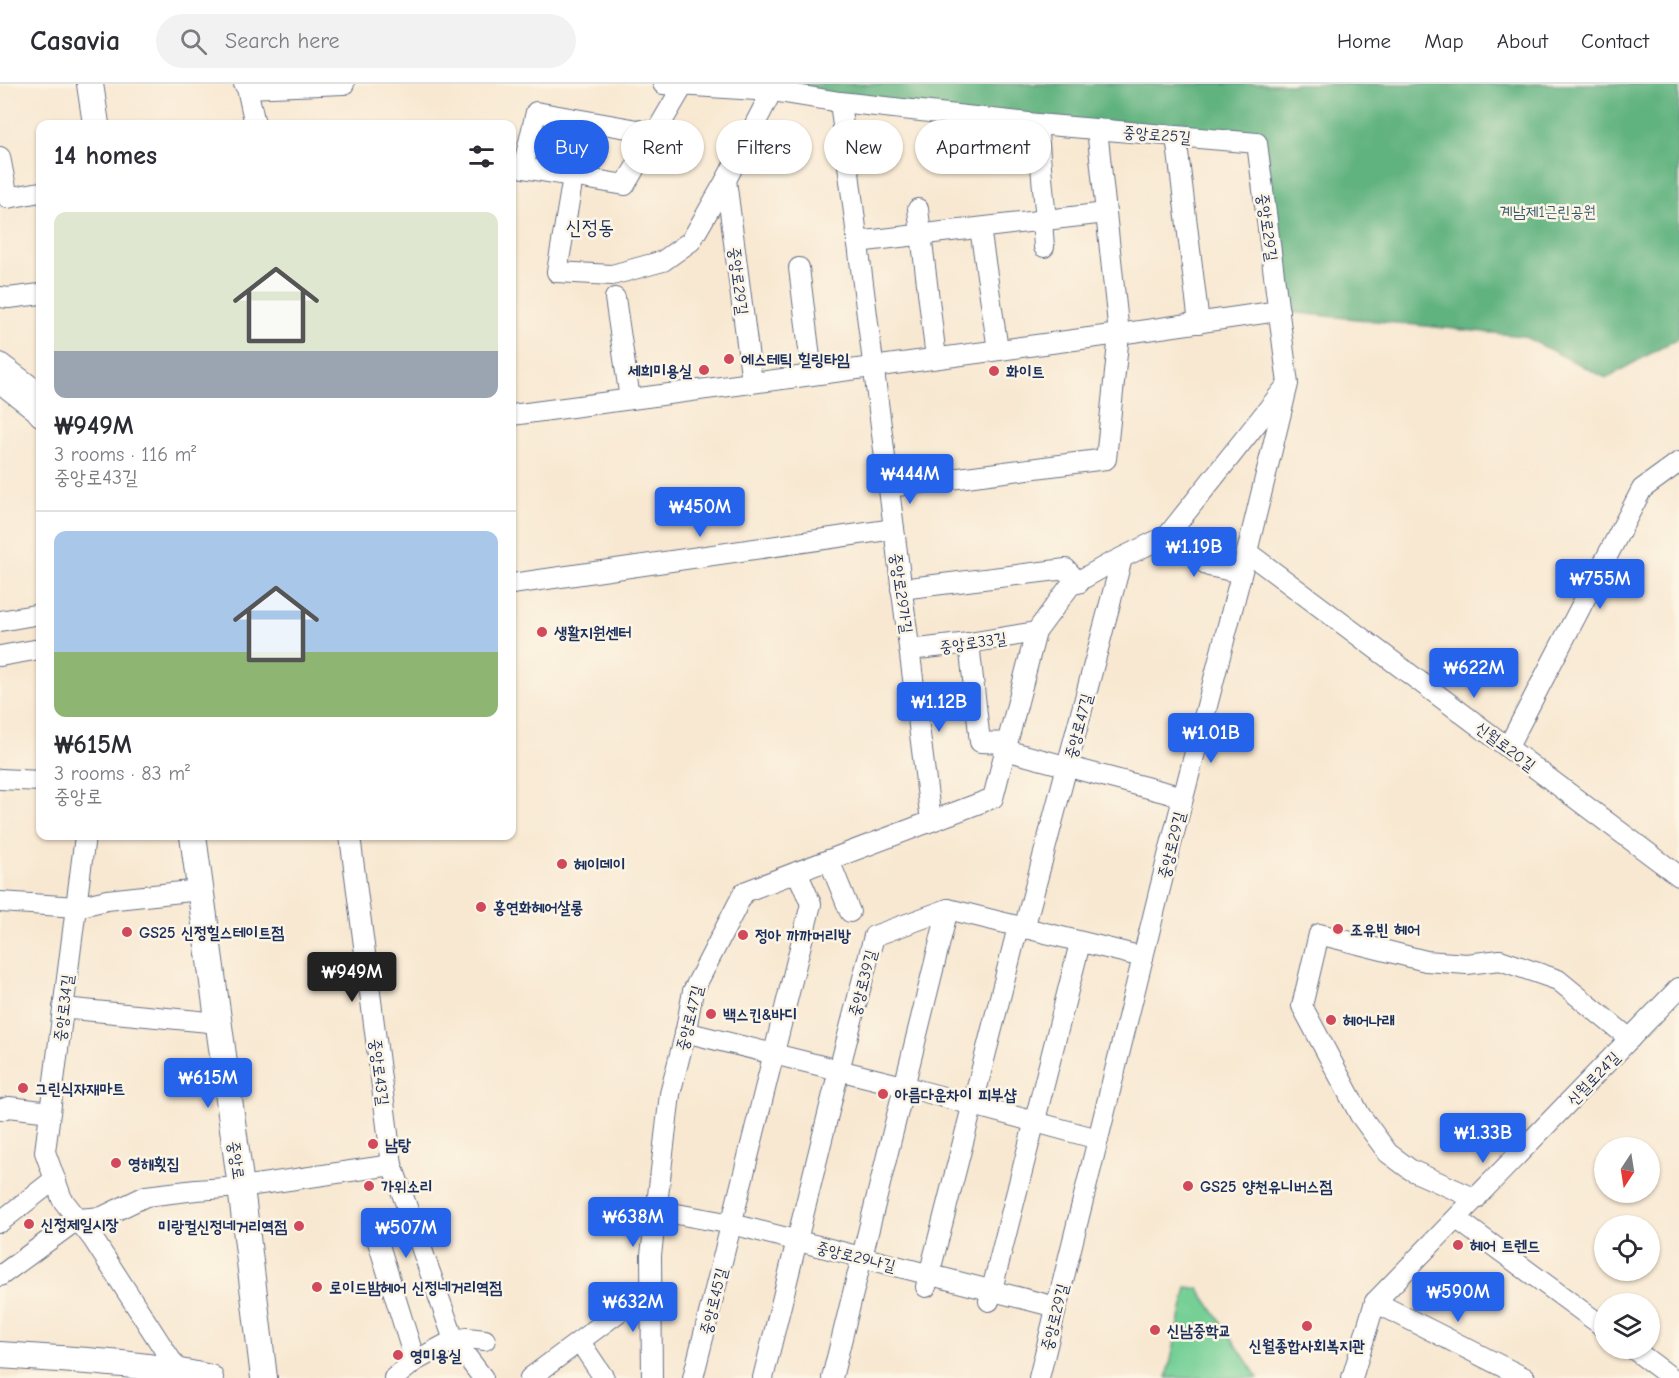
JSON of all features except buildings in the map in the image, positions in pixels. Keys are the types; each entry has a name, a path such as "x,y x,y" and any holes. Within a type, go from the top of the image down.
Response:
{"main road":[{"path":"90,84 95,120"},
{"name":"중앙로","path":"194,840 241,1187 264,1378"},
{"path":"0,1355 123,1371 178,1371 210,1378"}],"street":[{"path":"254,120 246,86 344,84"},
{"name":"중앙로25길","path":"663,84 771,91 840,102 1001,120"},
{"path":"663,120 683,86"},
{"path":"573,177 557,272 612,275 663,261 691,241 726,180 771,91"},
{"path":"840,102 873,366"},
{"path":"621,127 536,112 523,168 625,185 631,174"},
{"name":"중앙로25길","path":"1051,125 1257,143"},
{"path":"889,487 1106,459 1119,334 1097,129"},
{"path":"1176,136 1199,323"},
{"name":"중앙로29길","path":"1038,1378 1288,384 1257,143"},
{"path":"0,157 8,198 36,193"},
{"path":"1041,174 1044,247"},
{"name":"중앙로29길","path":"726,180 752,382"},
{"path":"918,209 936,358"},
{"path":"857,242 1106,213"},
{"path":"980,228 998,350"},
{"path":"799,268 812,374"},
{"path":"0,297 36,295"},
{"path":"615,298 630,399"},
{"path":"516,414 1279,311"},
{"path":"0,363 36,390"},
{"name":"중앙로29가길","path":"873,366 931,821"},
{"path":"0,383 36,411"},
{"name":"중앙로47길","path":"651,1288 651,1255 670,1094 686,1032 693,991 744,892 993,798 1036,632 1070,586 1168,534 1288,384"},
{"path":"1508,747 1642,489 1679,462"},
{"path":"516,584 894,529"},
{"path":"1168,534 1209,566 1241,573"},
{"name":"신월로20길","path":"1247,552 1679,876"},
{"name":"중앙로47길","path":"1021,928 1122,558"},
{"path":"901,589 1066,569 1079,583"},
{"path":"0,621 36,615"},
{"name":"중앙로33길","path":"910,650 1036,632"},
{"path":"969,643 980,742 1006,746 1067,766 1183,797"},
{"path":"0,656 36,650"},
{"path":"0,778 36,781"},
{"name":"중앙로34길","path":"85,840 45,1152 62,1199 93,1239 178,1371"},
{"name":"중앙로43길","path":"351,840 392,1165"},
{"path":"829,860 850,912"},
{"path":"732,1224 811,904 797,872"},
{"path":"0,902 77,907 107,900 200,890"},
{"path":"832,1378 948,909 1143,957"},
{"name":"중앙로39길","path":"797,1241 874,936 948,909"},
{"path":"928,1281 1021,928"},
{"path":"1476,1199 1411,1170 1388,1153 1360,1115 1302,1005 1319,934 1426,961 1467,964 1500,960 1558,980 1630,1039"},
{"path":"990,1297 1080,943"},
{"name":"신월로24길","path":"1352,1378 1375,1302 1679,988"},
{"path":"63,1008 219,1023"},
{"path":"686,1032 903,1086 1098,1139"},
{"path":"0,1110 9,1107 50,1112"},
{"path":"0,1274 78,1219 102,1217 146,1196 241,1187 392,1165 454,1340 483,1378"},
{"path":"0,1222 55,1179"},
{"name":"중앙로29나길","path":"656,1210 732,1224 861,1258 928,1281 990,1297 1056,1307"},
{"path":"1457,1219 1594,1320"},
{"path":"412,1221 375,1232 415,1361"},
{"name":"중앙로45길","path":"693,1378 732,1224"},
{"path":"763,1378 797,1241"},
{"path":"530,1378 651,1288"},
{"path":"651,1288 652,1378"},
{"path":"1375,1302 1486,1369 1525,1378"},
{"path":"394,1378 415,1361 454,1340 466,1338 485,1340"},
{"path":"580,1341 604,1378"},
{"path":"1647,1359 1672,1378"}],"green space":[{"name":"계남제1근린공원","path":"663,84 1679,84 1679,338 1606,378 1523,336 1279,311 1256,143 1051,123 1051,120 1025,120"},
{"path":"1187,1287 1199,1289 1258,1378 1167,1378"}],"place":[{"name":"에스테틱 힐링타임","path":"729,359"},
{"name":"세희미용실","path":"704,370"},
{"name":"화이트","path":"994,371"},
{"name":"생활지원센터","path":"542,632"},
{"name":"헤이데이","path":"562,864"},
{"name":"홍연화헤어살롱","path":"481,907"},
{"name":"조유빈 헤어","path":"1338,929"},
{"name":"GS25 신정힐스테이트점","path":"127,932"},
{"name":"정아 까까머리방","path":"743,935"},
{"name":"백스킨&바디","path":"711,1014"},
{"name":"헤어나래","path":"1331,1020"},
{"name":"그린식자재마트","path":"23,1088"},
{"name":"아름다운차이 피부샵","path":"883,1094"},
{"name":"남탕","path":"373,1144"},
{"name":"영해횟집","path":"116,1163"},
{"name":"가위소리","path":"369,1186"},
{"name":"GS25 양천유니버스점","path":"1188,1186"},
{"name":"신정제일시장","path":"29,1224"},
{"name":"미랑컬신정네거리역점","path":"299,1226"},
{"name":"헤어 트렌드","path":"1458,1245"},
{"name":"로이드밤헤어 신정네거리역점","path":"317,1287"},
{"name":"신월종합사회복지관","path":"1307,1326"},
{"name":"신남중학교","path":"1155,1330"},
{"name":"영미용실","path":"398,1355"}],"district":[{"name":"신정동","path":"590,227"}]}
